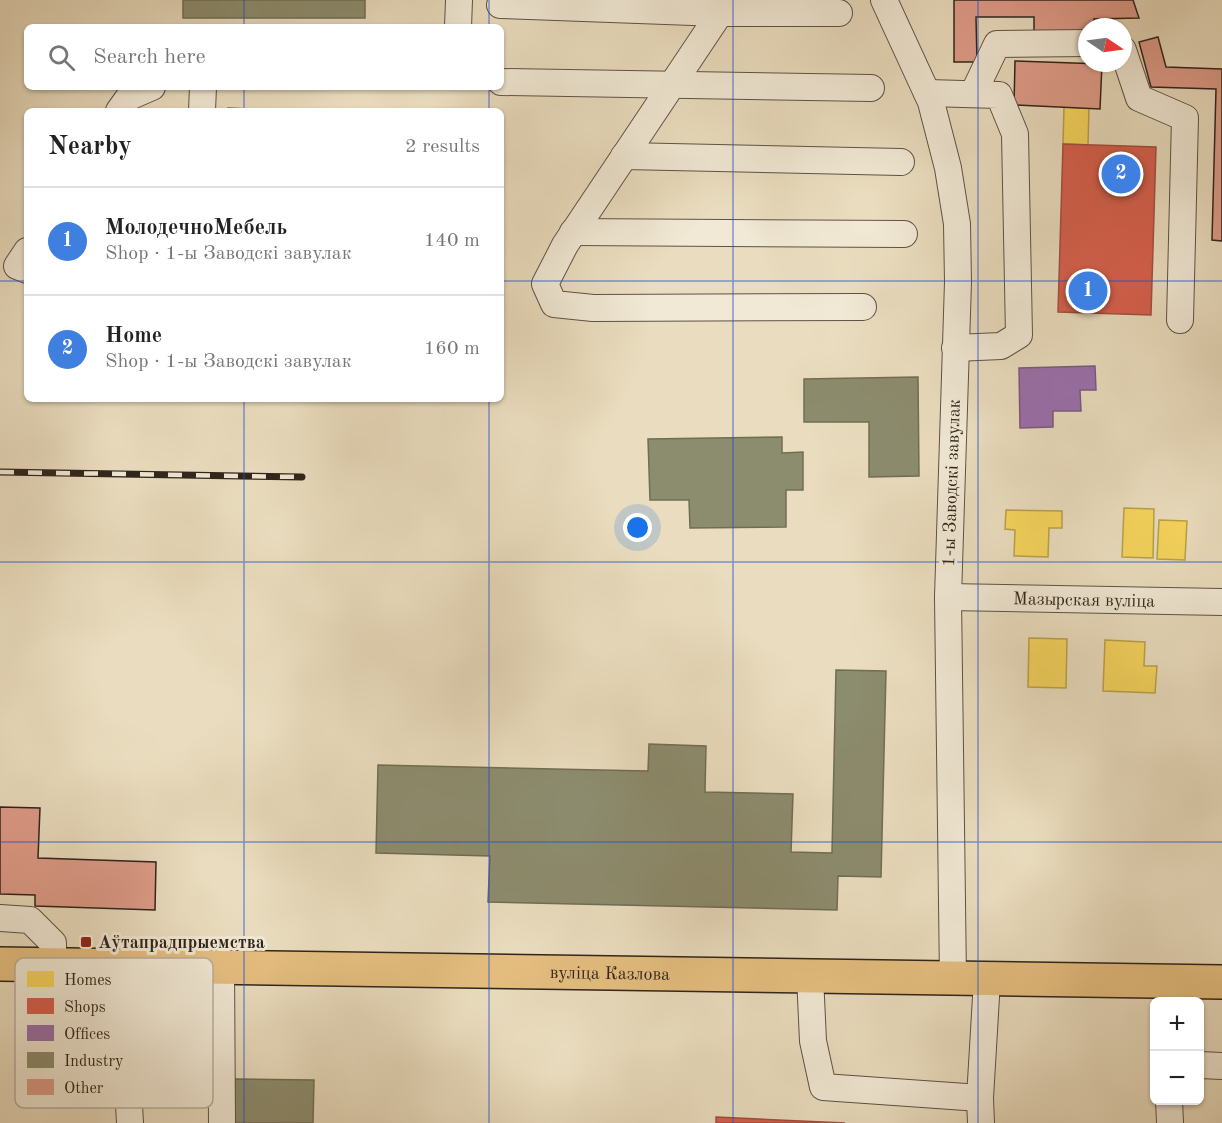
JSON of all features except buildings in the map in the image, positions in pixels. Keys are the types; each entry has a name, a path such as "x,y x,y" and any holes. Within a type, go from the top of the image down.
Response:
{"main road":[{"name":"вуліца Казлова","path":"213,966 953,979 1168,992 1222,982"}],"street":[{"path":"458,24 459,0"},
{"name":"1-ы Заводскі завулак","path":"884,0 927,93 948,168 957,224 958,282 948,597 953,979"},
{"path":"500,5 725,6 839,13"},
{"path":"725,6 573,232 545,284 554,304 593,308 863,307"},
{"path":"973,94 997,44 1078,43"},
{"path":"1130,72 1139,98 1185,118 1180,320"},
{"path":"504,82 871,88"},
{"path":"121,108 129,97 145,90"},
{"path":"202,108 203,90"},
{"path":"927,93 999,95 1015,134 1018,335 1001,346 956,348"},
{"path":"624,156 901,162"},
{"path":"573,232 904,234"},
{"path":"24,256 17,266 24,269"},
{"name":"Мазырская вуліца","path":"948,597 1222,602"},
{"path":"0,918 30,920 53,943 53,958"},
{"path":"221,966 222,1123"},
{"path":"810,976 813,1041 823,1086 980,1111 987,980"},
{"path":"1204,1065 1222,1066"},
{"path":"1169,1105 1170,1123"}],"railway":[{"path":"0,472 302,477"}],"place":[{"name":"Home","path":"1121,174"},
{"name":"МолодечноМебель","path":"1088,291"},
{"name":"Аўтапрадпрыемства","path":"86,942"}]}
